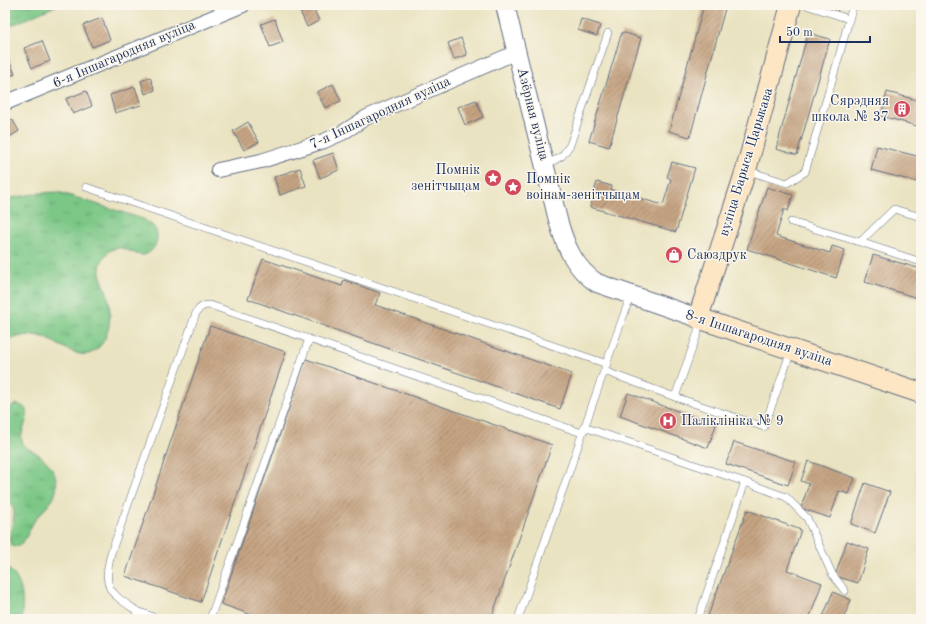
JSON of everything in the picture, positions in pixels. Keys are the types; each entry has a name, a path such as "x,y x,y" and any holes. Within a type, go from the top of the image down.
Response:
{"main road":[{"name":"вуліца Барыса Царыкава","path":"698,318 746,170 791,5"},
{"name":"8-я Іншагародняя вуліца","path":"698,318 921,392"}],"street":[{"name":"6-я Іншагародняя вуліца","path":"5,103 243,5"},
{"name":"Азёрная вуліца","path":"505,5 546,165 558,220 567,247 576,262 586,274 597,283"},
{"name":"7-я Іншагародняя вуліца","path":"218,170 261,161 324,141 342,133 367,117 517,52"},
{"name":"8-я Іншагародняя вуліца","path":"597,283 698,318"}],"lane":[{"path":"806,5 849,19"},
{"path":"746,170 787,183 805,172 853,5"},
{"path":"546,165 562,156 570,146 608,33"},
{"path":"86,187 607,364"},
{"path":"860,242 894,209 921,217"},
{"path":"791,222 921,262"},
{"path":"518,619 631,295"},
{"path":"159,619 137,611 115,597 108,586 106,576 107,568 113,546 196,313 199,308 204,305 210,305 583,430 745,482 786,497 807,518 832,574 845,591"},
{"path":"675,397 698,332 698,318"},
{"path":"210,619 309,339"},
{"path":"604,371 764,427 792,349"},
{"path":"698,619 745,482"},
{"path":"135,619 137,611"}],"green space":[{"path":"5,5 58,5 5,28"},
{"path":"57,192 143,219 154,227 157,235 155,246 147,254 143,255 115,248 107,253 104,258 100,266 100,275 108,296 110,320 103,343 91,353 79,354 46,338 36,335 22,336 5,342 5,199 40,193"},
{"path":"17,404 23,407 27,415 22,441 28,449 38,454 52,468 57,486 53,499 35,520 25,540 14,547 10,543 10,538 14,510 11,504 5,500 5,412"},
{"path":"5,566 16,577 19,583 22,596 22,619 5,619"}],"building":[{"path":"312,5 319,21 307,27 299,9"},
{"path":"704,5 726,5 690,137 669,131"},
{"path":"817,5 839,5 837,13"},
{"path":"102,18 110,40 92,47 83,25"},
{"path":"275,19 283,42 270,47 261,24"},
{"path":"581,19 600,25 597,36 578,30"},
{"path":"622,32 641,38 609,147 589,141"},
{"path":"808,33 830,39 797,155 776,149"},
{"path":"461,38 467,55 454,59 448,43"},
{"path":"42,41 50,61 32,68 24,48"},
{"path":"8,58 15,74 5,78 5,59"},
{"path":"150,77 155,90 145,94 141,81"},
{"path":"333,84 341,101 325,108 317,92"},
{"path":"135,87 141,105 115,113 110,95"},
{"path":"86,91 92,106 73,114 66,99"},
{"name":"Сярэдняя школа № 37","path":"887,92 921,101 921,127 881,116"},
{"path":"476,100 483,117 465,125 458,107"},
{"path":"12,119 19,131 5,140 5,123"},
{"path":"248,122 259,142 244,150 233,131"},
{"path":"877,146 921,157 921,183 871,170"},
{"path":"333,153 339,170 320,178 313,160"},
{"path":"672,162 695,168 676,232 590,207 597,182 612,186 611,190 663,205 671,179 667,177"},
{"path":"300,168 306,186 280,195 274,177"},
{"path":"767,187 793,195 788,211 784,209 776,236 830,253 832,246 845,250 836,278 747,249"},
{"name":"Саюздрук","path":"676,249 679,258 673,260 670,251"},
{"path":"873,255 921,269 921,299 865,282"},
{"path":"263,259 342,286 344,280 380,293 375,305 572,374 560,409 248,299"},
{"path":"210,326 286,352 201,602 125,576"},
{"path":"306,359 552,445 491,619 263,619 221,604"},
{"name":"Паліклініка № 9","path":"628,393 716,425 708,448 620,416"},
{"path":"734,442 796,462 788,485 726,464"},
{"path":"808,461 855,478 849,494 839,491 830,518 801,508 809,484 801,481"},
{"path":"865,483 890,492 875,533 851,524"},
{"path":"747,510 801,530 787,570 822,583 809,619 717,619 708,616"},
{"path":"847,541 869,549 858,583 835,576"},
{"path":"833,592 851,600 843,619 822,619"}],"place":[{"name":"Сярэдняя школа № 37","path":"902,109"},
{"name":"Помнік зенітчыцам","path":"493,178"},
{"name":"Помнік воінам-зенітчыцам","path":"513,187"},
{"name":"Саюздрук","path":"674,255"},
{"name":"Паліклініка № 9","path":"668,421"}]}
